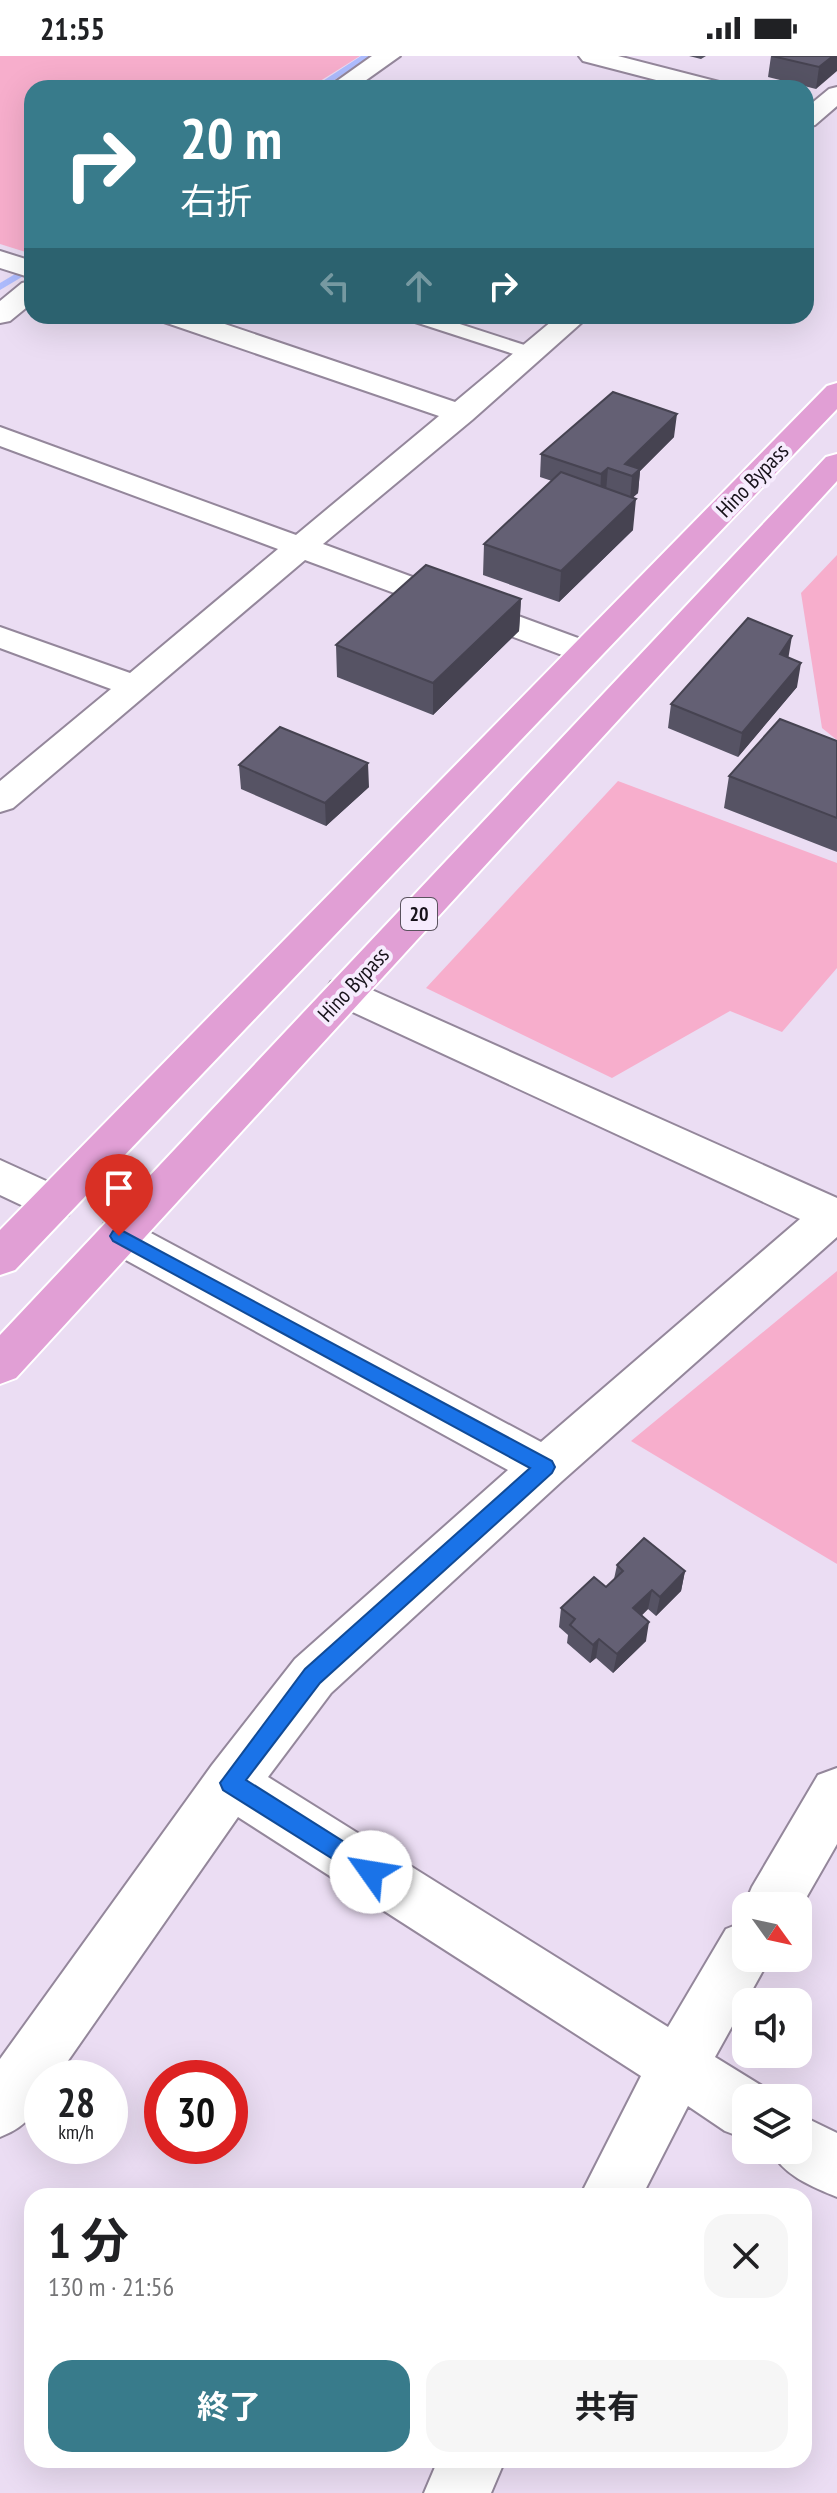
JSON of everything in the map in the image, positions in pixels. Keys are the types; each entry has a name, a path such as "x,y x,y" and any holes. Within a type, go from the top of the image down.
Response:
{"highway":[{"name":"Hino Bypass","path":"0,1258 837,392"},
{"name":"Hino Bypass","path":"0,1365 837,463"}],"street":[{"path":"351,80 388,56"},
{"path":"591,56 634,61 691,80"},
{"path":"608,80 634,61"},
{"path":"816,116 837,94"},
{"path":"0,315 24,296"},
{"path":"198,324 462,414"},
{"path":"0,800 566,324"},
{"path":"253,342 276,325"},
{"path":"0,436 585,652"},
{"path":"0,637 134,686"},
{"path":"0,2108 231,1783 313,1676 545,1467 833,1215 345,992"},
{"path":"0,1176 53,1203"},
{"path":"119,1236 545,1467"},
{"path":"231,1783 732,2101"},
{"path":"779,1892 837,1793"},
{"path":"614,2188 677,2067 733,1972"},
{"path":"812,2152 837,2167"},
{"path":"456,2493 469,2468"}],"lane":[{"path":"441,324 533,354"}],"shaded area":[{"path":"0,56 360,56 322,80 24,80 24,252 0,244"},
{"path":"837,555 837,740 822,728 801,593"},
{"path":"618,781 837,863 837,968 782,1032 730,1011 612,1078 426,988"},
{"path":"837,1271 837,1564 631,1441"}],"building":[{"path":"772,56 833,56 819,67"},
{"path":"613,392 677,414 625,464 640,469 632,476 608,468 601,474 541,454"},
{"path":"561,472 636,499 561,571 484,544"},
{"path":"426,565 521,599 433,683 336,645"},
{"path":"748,618 792,636 780,654 801,663 742,733 671,704"},
{"path":"780,719 837,741 837,818 729,776"},
{"path":"280,727 368,763 325,803 239,765"},
{"path":"644,1538 685,1571 660,1597 652,1590 633,1608 649,1622 617,1654 599,1639 593,1645 570,1625 575,1619 561,1608 594,1577 606,1587 623,1571 617,1565"}],"waterway":[{"path":"329,80 367,56"},
{"path":"0,287 24,272"}],"route":[{"path":"119,1236 545,1467 313,1676 231,1783 371,1872"}]}
